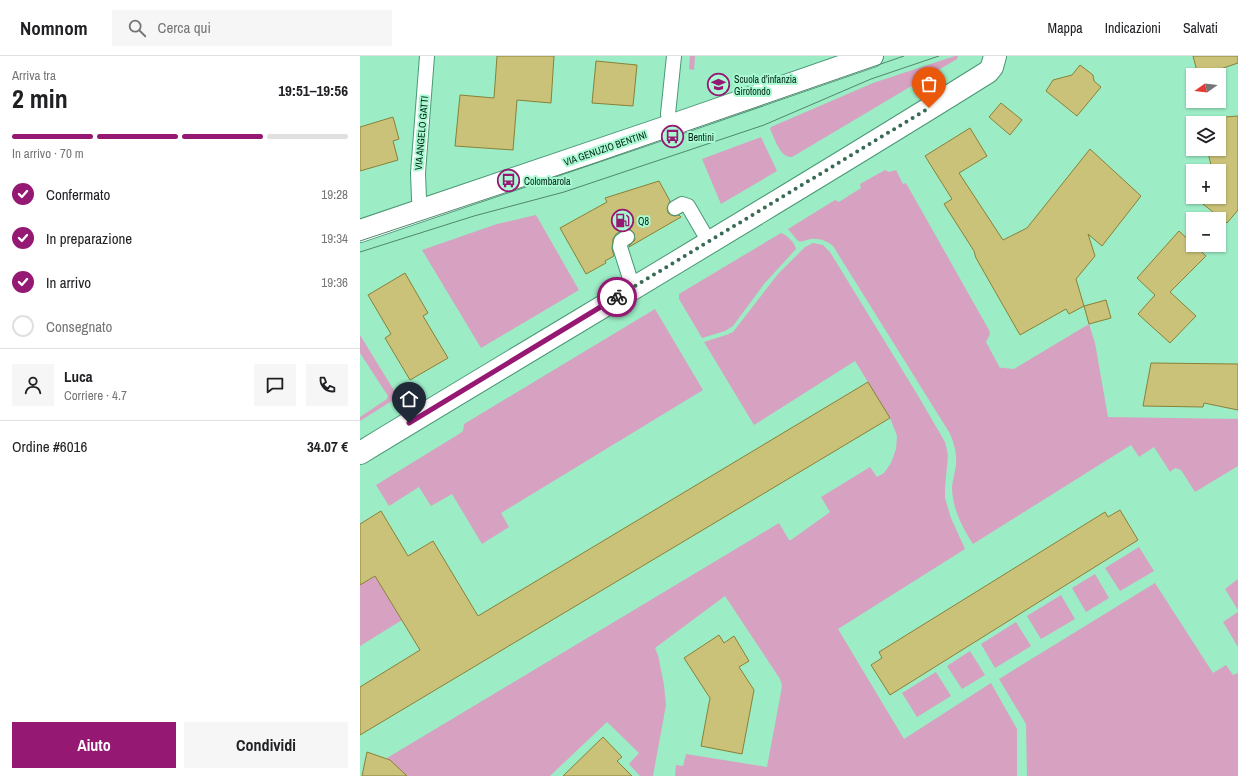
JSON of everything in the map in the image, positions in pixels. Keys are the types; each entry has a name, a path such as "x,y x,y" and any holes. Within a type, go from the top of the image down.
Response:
{"street":[{"name":"VIA GENUZIO BENTINI","path":"360,231 872,56"},
{"path":"360,453 988,72 992,67 995,56"}],"lane":[{"name":"VIA ANGELO GATTI","path":"421,210 418,173 427,56"},
{"path":"670,126 668,114 674,56"},
{"path":"675,208 682,204 688,206 709,242"},
{"path":"627,237 621,241 620,247 633,288"}],"shaded area":[{"path":"690,56 695,56 694,70 689,69"},
{"path":"958,56 957,59 792,157 784,154 776,143 770,129 771,127 873,83"},
{"path":"761,137 777,171 721,204 702,159"},
{"path":"885,170 889,172 896,170 903,184 906,183 989,330 990,334 986,342 1000,368 1014,369 1089,324 1095,343 1108,417 1238,419 1238,466 1195,492 1181,470 1175,468 1170,472 1154,447 1139,457 1131,445 973,544 965,531 956,510 952,494 956,465 956,452 949,432 833,246 827,242 817,239 798,241 788,229 835,200 839,202 861,188 860,184"},
{"path":"536,215 579,290 481,348 422,250 497,224"},
{"path":"781,233 794,244 796,249 764,284 733,326 725,331 702,338 679,299 679,294"},
{"path":"813,243 823,245 830,252 945,442 948,455 945,498 951,518 965,549 838,629 904,739 991,683 1017,729 1017,776 675,776 676,765 683,766 686,754 767,767 782,686 780,679 725,596 655,648 658,655 664,685 666,705 653,776 640,776 629,764 639,753 607,722 550,776 398,776 395,765 387,758 779,523 789,540 791,540 830,512 821,497 870,467 877,477 884,473 891,463 896,449 897,436 890,418 855,361 754,425 704,342 733,332 778,274 805,247"},
{"path":"655,309 703,390 501,513 509,527 482,544 452,494 431,506 419,487 389,506 376,485 459,434 463,431 464,424"},
{"path":"360,335 398,397 360,421 360,417 387,399 388,396 360,353"},
{"path":"1139,547 1154,571 1120,591 1105,568"},
{"path":"1095,574 1109,598 1086,612 1072,588"},
{"path":"375,576 402,620 360,646 360,585"},
{"path":"1238,579 1238,610 1225,589"},
{"path":"1155,583 1213,673 1226,665 1233,675 1238,673 1238,776 1027,776 1026,724 999,679"},
{"path":"1061,595 1075,619 1041,639 1027,616"},
{"path":"1238,612 1238,647 1223,622"},
{"path":"1016,622 1031,646 995,668 981,644"},
{"path":"970,651 985,675 962,689 947,666"},
{"path":"936,672 951,696 917,717 902,693"}],"building":[{"path":"497,56 554,56 551,103 517,100 513,150 455,146 460,95 494,98"},
{"path":"1193,56 1238,56 1238,63 1223,68 1196,68"},
{"path":"596,61 637,65 633,106 592,103"},
{"path":"1080,65 1093,75 1094,81 1101,87 1077,116 1046,91 1053,80 1072,75"},
{"path":"1001,103 1022,120 1010,135 989,117"},
{"path":"1238,116 1238,210 1227,223 1226,212 1213,212 1203,204 1226,204 1226,164 1211,164 1209,156 1226,156 1226,117"},
{"path":"393,117 399,139 393,141 398,160 360,171 360,127"},
{"path":"970,128 987,156 959,173 1003,240 1027,228 1090,149 1141,196 1102,246 1088,234 1095,256 1076,279 1084,306 1069,314 1066,309 1020,335 976,258 974,251 944,204 952,199 925,156"},
{"path":"659,181 670,201 667,208 668,213 675,216 679,215 681,217 629,247 635,240 634,233 630,229 622,230 616,234 613,239 612,249 614,256 605,261 606,263 586,274 560,228 607,202 605,198"},
{"path":"1179,231 1186,237 1186,252 1202,252 1206,256 1170,292 1196,316 1170,343 1138,314 1155,295 1137,278"},
{"path":"405,273 428,313 423,316 448,358 410,380 385,338 391,334 368,295"},
{"path":"1106,300 1111,318 1089,324 1084,306"},
{"path":"1151,363 1238,364 1238,410 1204,403 1203,407 1143,406"},
{"path":"868,382 890,418 360,735 360,687 420,650 375,576 360,585 360,524 381,511 408,556 433,541 478,616"},
{"path":"1120,510 1138,540 890,695 871,665 882,658 879,652 1105,512 1108,517"},
{"path":"719,635 724,643 734,636 749,661 739,667 754,690 742,754 701,746 710,698 684,658"},
{"path":"603,737 622,757 617,761 632,776 563,776"},
{"path":"367,752 390,760 407,776 362,776"}],"tram line":[{"path":"360,241 592,164 904,56"},
{"path":"360,252 474,216 564,192 764,125 871,79 939,56"}],"way so far":[{"path":"617,297 823,174 929,108"}],"place":[{"name":"Scuola d'infanzia Girotondo","path":"718,85"},
{"name":"Bentini","path":"673,137"},
{"name":"Colombarola","path":"508,181"},
{"name":"Q8","path":"622,221"}],"route":[{"path":"409,423 617,297"}]}
